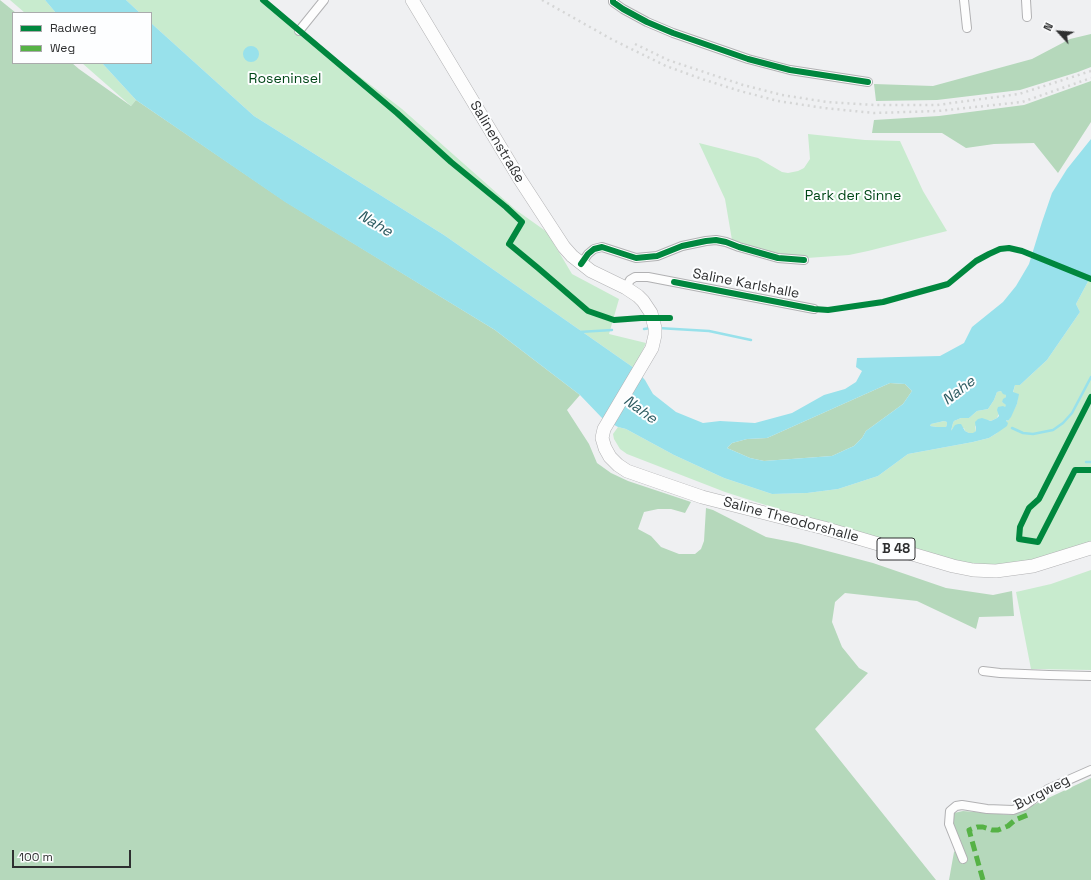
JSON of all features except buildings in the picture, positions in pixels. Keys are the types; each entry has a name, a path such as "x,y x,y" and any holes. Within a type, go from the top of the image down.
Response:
{"main road":[{"name":"Salinenstraße","path":"412,0 534,202 564,247 581,264 626,288"},
{"name":"Saline Theodorshalle","path":"626,288 638,296 651,313 655,328 655,335 652,348 603,434 607,453 614,462 622,468 702,497 824,528 953,566 973,570 996,571 1033,566 1091,548"}],"street":[{"path":"298,31 324,0"},
{"path":"613,0 613,2 623,9 647,22 673,33 748,59 790,70 868,82"},
{"path":"964,0 967,28"},
{"path":"1026,0 1027,18"},
{"path":"581,264 588,254 594,249 602,247 636,258 657,256 682,246 716,240 778,258 804,260"},
{"name":"Saline Karlshalle","path":"626,288 630,280 635,277 648,277 814,309"},
{"path":"983,671 1035,675 1091,676"},
{"name":"Burgweg","path":"963,859 949,824 950,811 956,806 962,805 987,810 1014,810 1024,806 1048,789 1091,770"}],"green space":[{"path":"0,0 15,12 12,12 12,64 73,64 131,106 136,100 286,202 495,330 580,395 567,410 589,444 597,463 611,473 628,481 691,502 685,513 671,509 658,509 644,512 638,529 651,536 661,547 679,554 695,554 701,549 704,541 706,508 713,510 766,537 797,543 873,563 946,588 993,595 1012,591 1014,616 979,617 976,629 917,601 845,593 835,602 832,622 842,647 859,668 868,673 815,729 936,880 0,880"},
{"path":"10,0 45,0 55,12 24,12"},
{"name":"Roseninsel","path":"126,0 263,0 299,30 402,109 516,210 547,232 572,274 619,299 609,334 646,343 634,368 444,235 254,116 152,24 152,12 139,12"},
{"path":"1091,34 1091,67 1078,72 1020,90 937,100 876,101 874,84 933,86 1032,59 1070,39"},
{"path":"83,64 103,64 136,100 131,106"},
{"path":"1091,81 1091,122 1058,173 1034,143 994,144 966,148 942,133 872,133 874,120 939,116 1024,105"},
{"name":"Park der Sinne","path":"808,134 865,140 900,141 923,191 947,231 849,255 807,258 778,255 732,240 725,199 699,143 758,158 782,172 788,173 804,168 810,159"},
{"path":"1091,276 1091,544 1033,561 973,567 809,519 725,492 627,454 620,449 614,439 613,434 618,427 626,429 674,455 724,478 772,494 807,493 838,489 878,476 908,454 973,442 989,438 997,433 1007,420 1008,421 1017,404 1018,394 1013,393 1015,385 1020,385 1047,360 1080,312 1076,304"},
{"path":"890,383 905,384 912,391 903,404 866,431 862,438 854,446 832,456 764,461 750,458 727,448 732,443 747,439 767,438"},
{"path":"1001,391 1006,395 1002,402 1007,405 999,413 997,418 975,426 976,431 974,433 965,431 964,428 953,428 951,431 954,421 961,418 969,418 977,411 988,409 997,392"},
{"path":"944,421 947,422 946,427 930,426 931,424"},
{"path":"1091,570 1091,670 1031,669 1016,592 1051,584"},
{"path":"1091,778 1091,880 949,880 954,852 960,846 952,822 954,813 963,811 1012,815"}],"water":[{"path":"45,0 126,0 139,12 55,12"},
{"name":"Nahe","path":"152,24 254,116 444,235 634,368 645,380 653,394 676,412 703,423 720,421 755,423 792,413 824,395 845,389 856,382 862,371 856,367 857,358 940,356 964,343 972,327 1003,302 1016,286 1029,264 1052,193 1067,169 1091,139 1091,276 1076,304 1080,312 1047,360 1020,385 1015,385 1013,392 1019,394 1017,404 1011,417 1008,421 1006,421 1008,423 1007,426 997,433 989,438 973,442 908,454 878,476 838,489 807,493 772,494 724,478 674,455 626,429 618,427 603,419 580,395 495,330 285,202 136,100 103,64 152,64","holes":["890,383 905,384 912,391 903,404 866,431 862,438 854,446 832,456 764,461 750,458 727,448 732,443 747,439 767,438","1001,391 1006,395 1006,397 1002,402 1006,405 1005,407 998,407 997,410 999,416 997,418 991,421 982,418 978,419 975,422 976,431 973,433 965,431 961,424 955,425 951,431 954,421 961,418 969,418 977,411 988,409 997,392","944,421 947,422 946,427 930,426 931,424"]},
{"path":"251,46 258,51 259,54 254,61 251,62 244,57 243,54 248,47"}],"waterway":[{"path":"644,329 651,328"},
{"path":"658,328 709,331 751,340"},
{"path":"579,332 612,330"},
{"path":"1012,428 1023,433 1033,434 1053,430 1063,423 1072,413 1091,377"},
{"path":"1086,462 1091,462"}],"railway":[{"path":"542,0 613,40 666,66 740,91 778,101 824,108 874,113 938,111 1022,102 1091,78"},
{"path":"635,44 668,60 743,85 782,95 827,102 875,105 937,105 1019,94 1091,71"}],"marked path":[{"path":"983,880 969,830 977,827 998,830 1008,826 1015,820 1030,814"}],"cycle path":[{"path":"263,0 397,113 451,162 522,222 509,244 588,311 614,320 670,318"},
{"path":"613,0 613,2 623,9 647,22 673,33 748,59 790,70 868,82"},
{"path":"581,264 588,254 594,249 602,247 636,258 657,256 682,246 716,240 778,258 804,260"},
{"path":"674,282 814,309 828,310 883,302 948,284 976,261 1000,249 1009,248 1022,251 1091,279"},
{"path":"1091,397 1039,499 1029,508 1020,527 1019,539 1038,542 1075,470 1091,470"}]}
